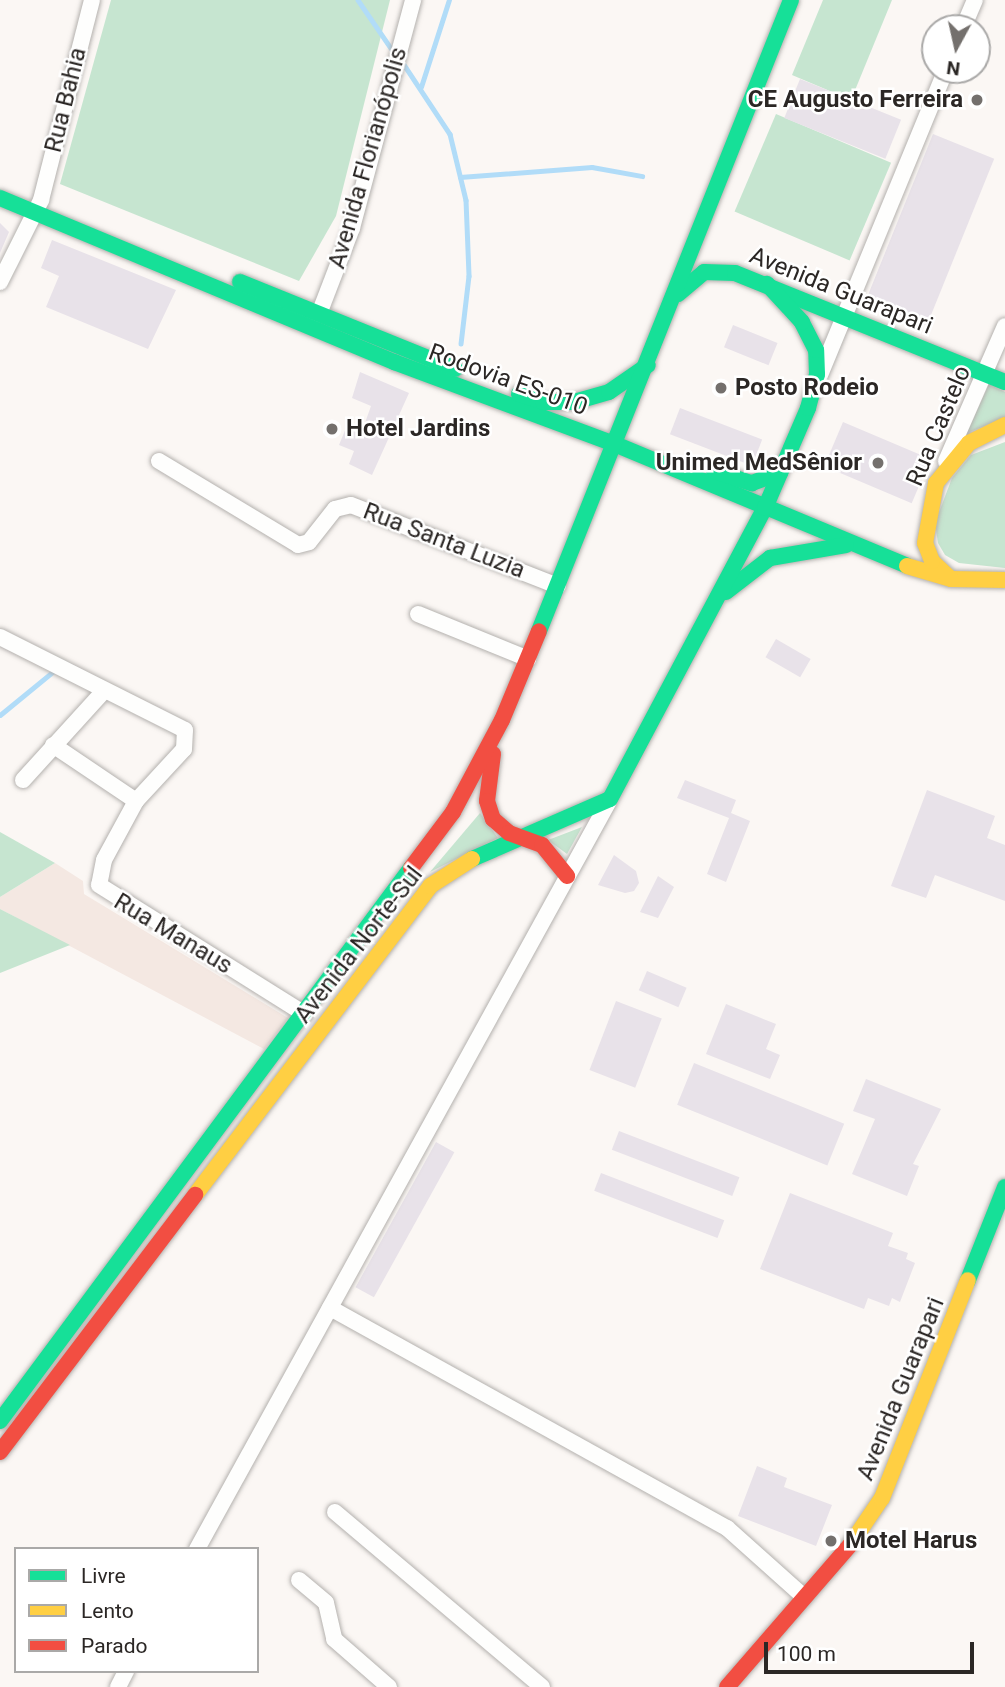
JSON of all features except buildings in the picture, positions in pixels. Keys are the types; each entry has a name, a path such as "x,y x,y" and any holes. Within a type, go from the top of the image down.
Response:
{"main road":[{"path":"617,445 791,0"},
{"name":"Rodovia ES-010","path":"0,183 38,206 394,362 617,445 854,546 951,579 1005,580"},
{"name":"Rodovia ES-010","path":"0,198 38,206 543,402 574,402 609,393 648,365"},
{"name":"Avenida Guarapari","path":"670,306 688,281 704,272 735,273 843,314 1005,382"},
{"path":"610,799 765,508 808,408 817,374 816,350 802,322 767,284"},
{"path":"936,483 969,443 1005,425"},
{"name":"Avenida Norte-Sul","path":"0,1421 430,849 502,720 617,445"},
{"path":"650,459 667,454 752,483 780,473"},
{"name":"Rua Castelo","path":"936,483 925,543 932,561 951,579"},
{"path":"713,604 770,558 835,544 854,546"},
{"path":"502,720 489,768 487,801 493,819 518,837 542,845 567,876"},
{"name":"Avenida Norte-Sul","path":"0,1452 418,899 456,867 518,837 586,813 610,799"},
{"name":"Avenida Guarapari","path":"736,1684 803,1596 850,1545 891,1480 1005,1187"}],"street":[{"name":"Rua Bahia","path":"0,282 38,206 92,0"},
{"name":"Avenida Florianópolis","path":"319,314 352,229 413,0"},
{"path":"808,408 843,314 940,84"},
{"name":"Rua Castelo","path":"936,483 1005,326"},
{"name":"Rua Santa Luzia","path":"159,460 298,545 309,542 335,509 351,505 558,586"},
{"path":"418,614 528,659"},
{"path":"2,640 103,692 23,780"},
{"name":"Rua Manaus","path":"103,692 181,725 187,737 184,749 136,801 98,873 103,891 305,1014"},
{"path":"53,745 136,801"},
{"path":"198,1547 610,799"},
{"path":"330,1308 727,1528 803,1596"},
{"path":"335,1512 542,1687"},
{"path":"299,1580 326,1603 334,1639 389,1687"}],"shaded area":[{"path":"55,863 83,881 84,894 288,1018 264,1049 0,909 0,897"}],"green space":[{"path":"111,0 390,0 336,216 299,281 60,184"},
{"path":"823,0 892,0 851,100 792,75"},
{"path":"776,114 891,163 850,260 735,212"},
{"path":"989,384 1005,392 1005,418 967,433"},
{"path":"1005,442 1005,568 959,563 945,555 938,543 935,523 952,478 971,455"},
{"path":"480,813 498,838 430,872"},
{"path":"582,827 567,854 548,840"},
{"path":"0,832 55,863 0,897"},
{"path":"0,909 70,945 0,973"}],"waterway":[{"path":"358,0 395,54"},
{"path":"421,87 449,0"},
{"path":"401,60 450,134 466,200 469,276 461,344"},
{"path":"460,177 592,167 642,176"},
{"path":"0,715 55,670"}],"traffic: fast":[{"path":"539,631 791,0"},
{"path":"0,198 394,362 617,445 907,566"},
{"path":"678,294 704,272 735,273 1005,382"},
{"path":"240,282 455,369"},
{"path":"472,859 610,799 765,508 808,408 817,374 816,350 802,322 767,284"},
{"path":"519,394 543,402 574,402 609,392 648,365"},
{"path":"714,471 752,483 780,473"},
{"path":"726,592 770,558 846,545"},
{"path":"0,1421 411,868"},
{"path":"968,1280 1005,1187"}],"traffic: slow":[{"path":"951,579 932,561 925,543 936,483 969,443 1005,425"},
{"path":"907,566 951,579 1005,580"},
{"path":"195,1195 430,886 472,859"},
{"path":"850,1545 882,1498 968,1280"}],"traffic: jam":[{"path":"411,868 453,812 502,720 539,631"},
{"path":"493,754 487,801 493,819 509,833 542,845 567,876"},
{"path":"0,1452 195,1195"},
{"path":"727,1687 850,1545"}],"place":[{"name":"CE Augusto Ferreira","path":"977,100"},
{"name":"Posto Rodeio","path":"721,388"},
{"name":"Hotel Jardins","path":"332,429"},
{"name":"Unimed MedSênior","path":"878,463"},
{"name":"Motel Harus","path":"831,1541"}]}
